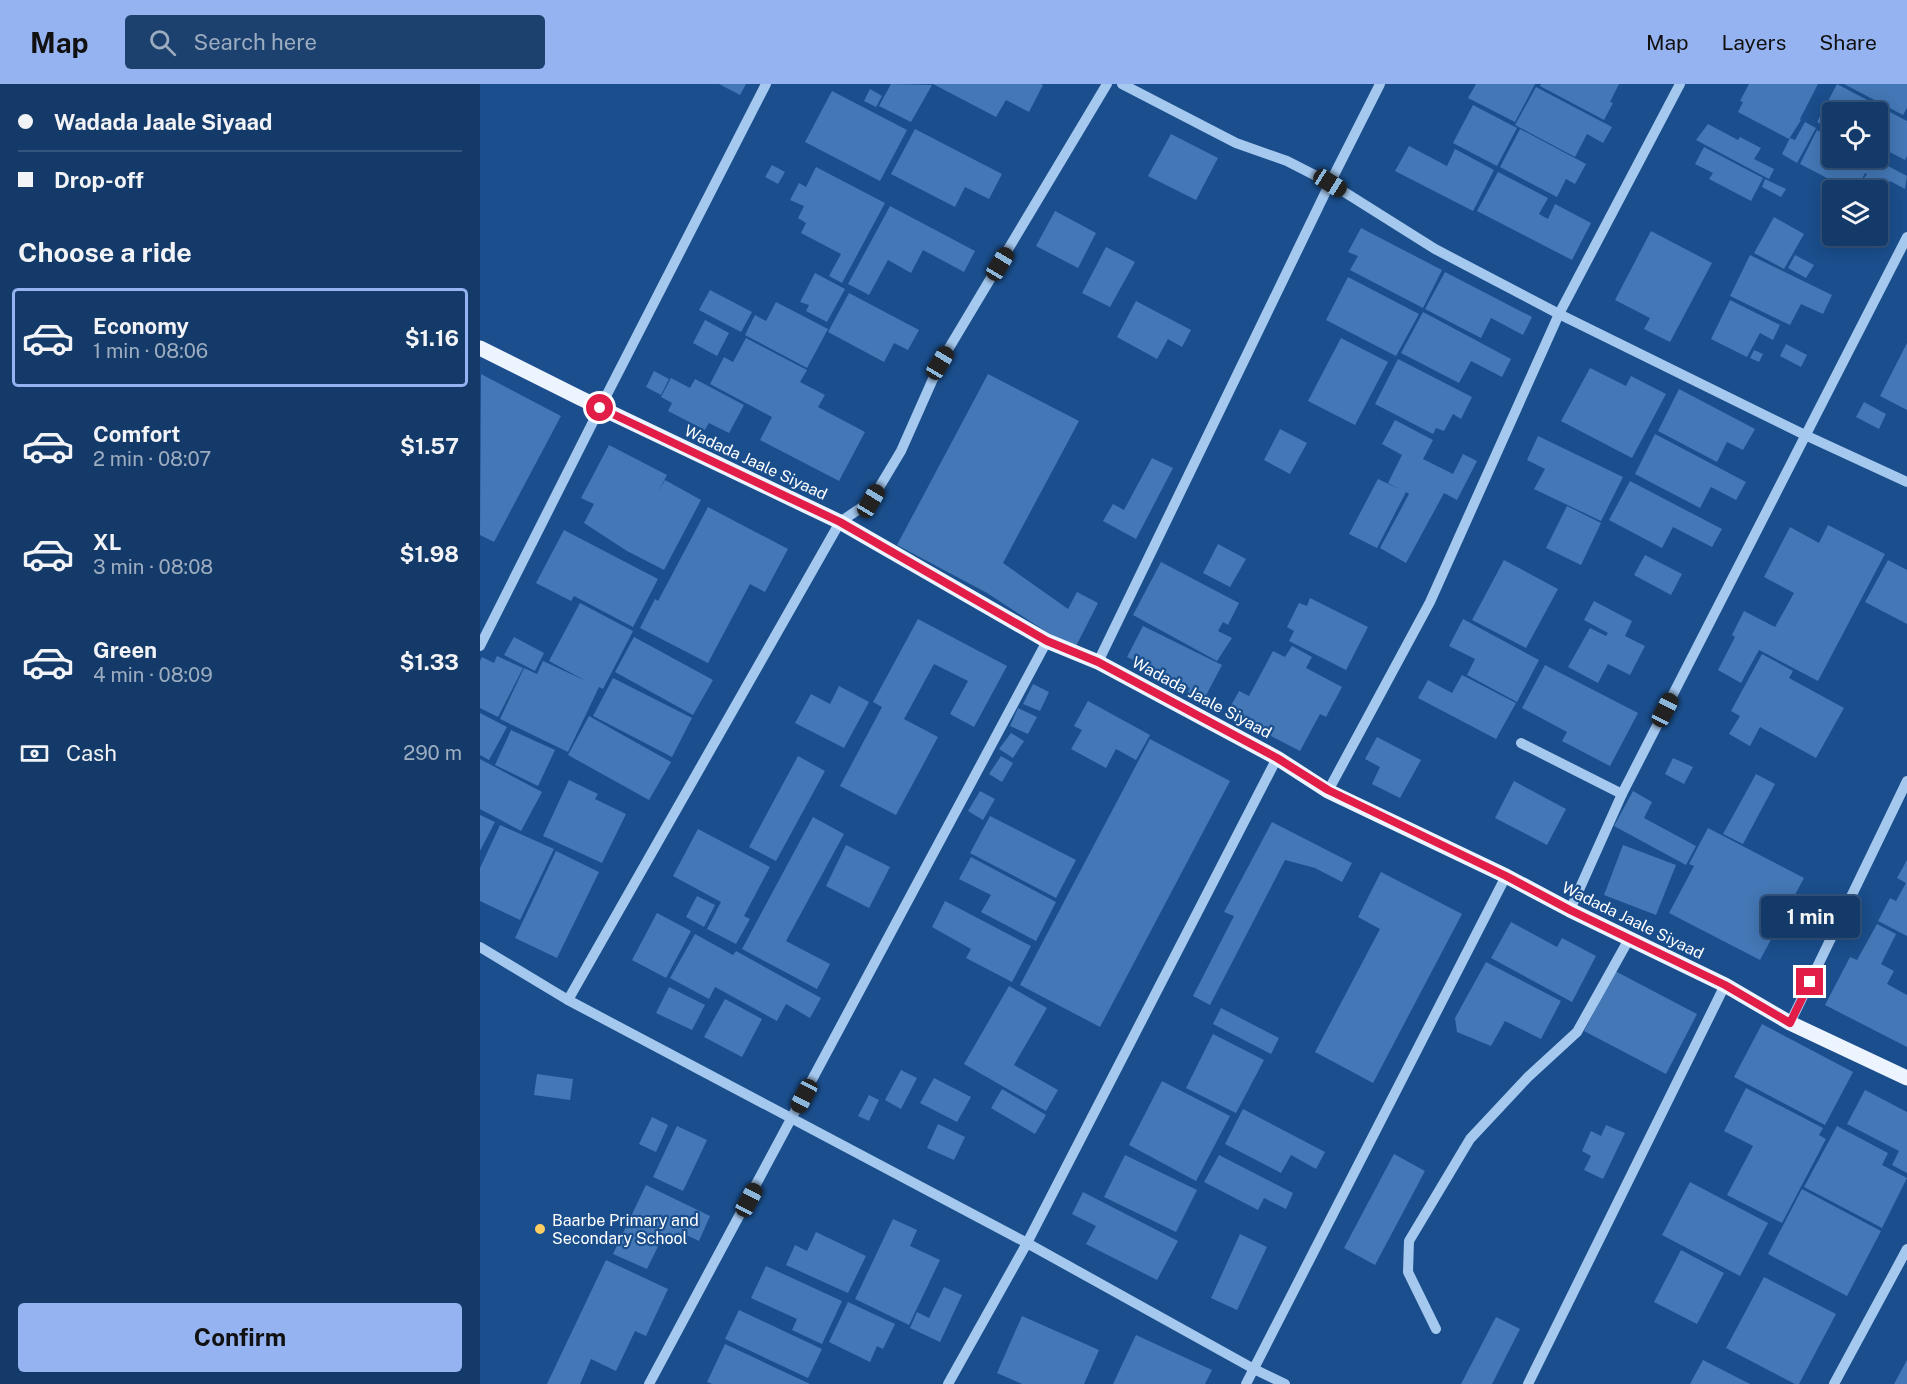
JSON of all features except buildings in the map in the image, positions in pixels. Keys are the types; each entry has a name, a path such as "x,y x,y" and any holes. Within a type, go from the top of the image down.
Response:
{"main road":[{"name":"Wadada Jaale Siyaad","path":"480,348 600,408 840,522 1047,641 1098,662 1277,758 1328,790 1725,985 1790,1023 1907,1078"}],"street":[{"path":"480,646 766,84"},
{"path":"568,1000 840,522 871,501 901,451 940,363 1107,84"},
{"path":"1122,84 1236,143 1287,161 1330,183 1435,249 1559,314 1805,435 1907,482"},
{"path":"1098,662 1380,84"},
{"path":"1328,790 1430,602 1559,314 1680,84"},
{"path":"1570,910 1622,794 1907,237"},
{"path":"649,1384 1047,641"},
{"path":"1521,743 1622,794"},
{"path":"948,1384 1027,1243 1277,758"},
{"path":"1790,1023 1907,781"},
{"path":"1246,1384 1506,876"},
{"path":"1436,1329 1408,1272 1409,1241 1470,1139 1528,1077 1577,1032 1629,939"},
{"path":"480,947 568,1000 1027,1243 1254,1370 1285,1384"},
{"path":"1528,1384 1725,985"},
{"path":"1834,1384 1907,1249"}],"place":[{"name":"Baarbe Primary and Secondary School","path":"540,1229"}],"route":[{"path":"600,408 840,522 1047,641 1098,662 1277,758 1328,790 1725,985 1790,1023 1810,982"}]}
